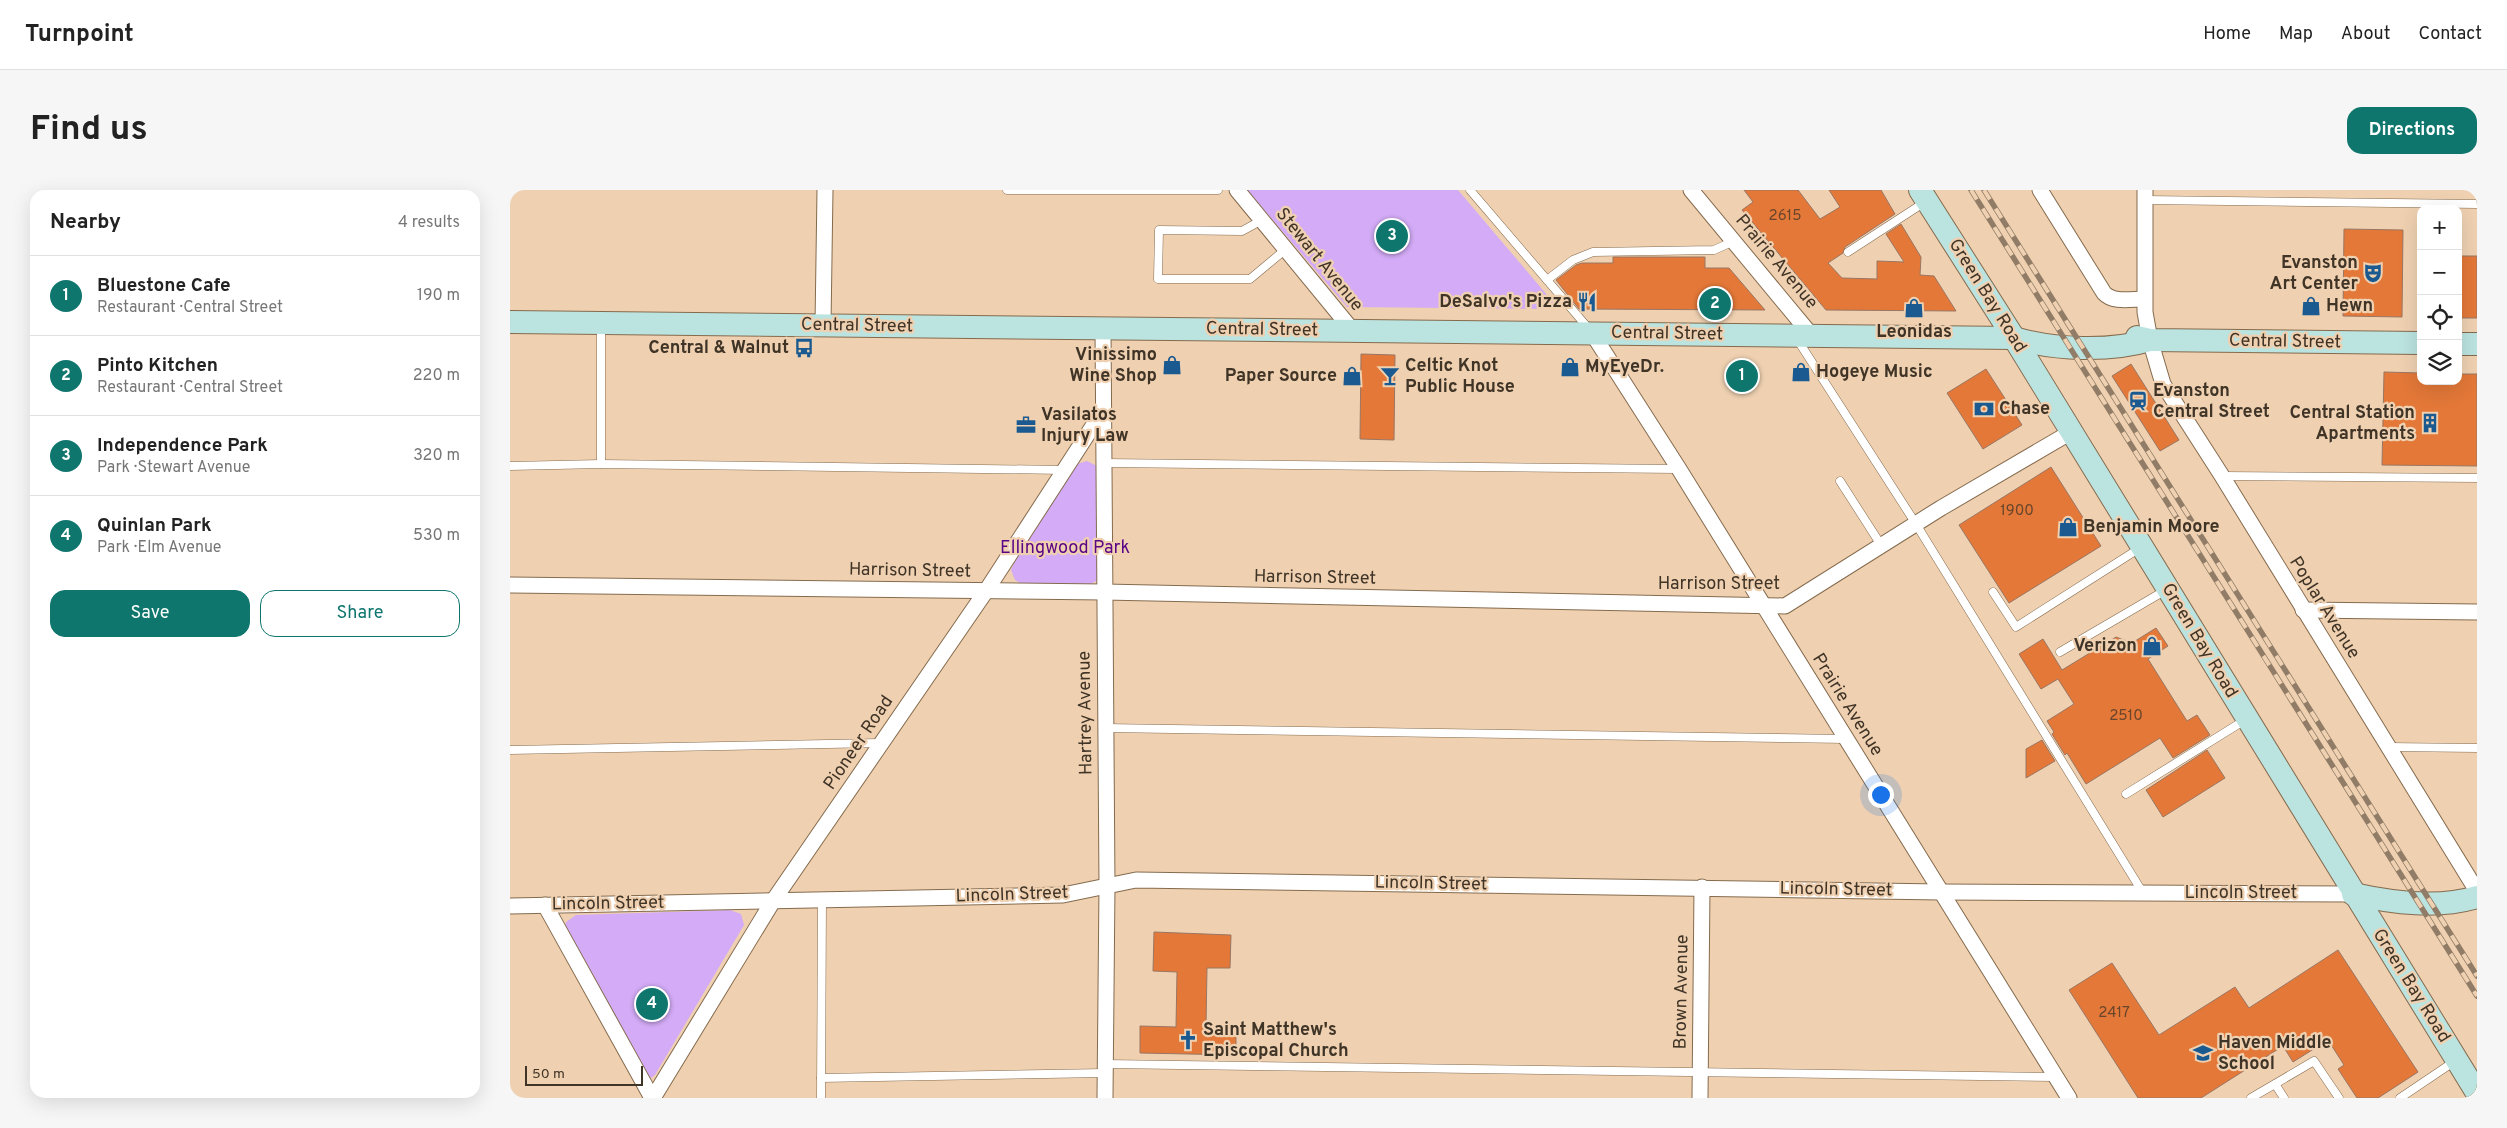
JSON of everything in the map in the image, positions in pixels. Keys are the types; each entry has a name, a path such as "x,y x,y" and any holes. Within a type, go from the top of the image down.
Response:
{"main road":[{"name":"Green Bay Road","path":"1923,195 2014,338 2353,894 2477,1093"},
{"name":"Central Street","path":"510,322 2014,338 2038,345 2125,347 2150,340 2417,344"},
{"path":"2462,344 2477,344"},
{"name":"Lincoln Street","path":"2353,894 2377,888 2456,889 2477,896"}],"street":[{"path":"823,326 826,190"},
{"name":"Stewart Avenue","path":"1237,190 1353,331"},
{"name":"Prairie Avenue","path":"1691,190 1734,241 1803,336"},
{"path":"2040,190 2104,293 2108,297 2115,299 2144,299"},
{"name":"Poplar Avenue","path":"2145,195 2144,299 2150,340 2163,384 2222,476 2477,891"},
{"name":"Hartrey Avenue","path":"1103,328 1102,412 1107,886 1104,1098"},
{"name":"Prairie Avenue","path":"1592,333 1679,469 2069,1098"},
{"name":"Pioneer Road","path":"652,1098 773,901 986,591 1102,412"},
{"name":"Harrison Street","path":"510,585 1104,592 1785,606 1881,545 2071,432"},
{"path":"2303,610 2477,612"},
{"name":"Lincoln Street","path":"510,906 1062,895 1136,880 1940,892 2353,894"},
{"name":"Brown Avenue","path":"1700,1098 1702,887"},
{"path":"545,905 652,1098"}],"lane":[{"path":"1008,190 1218,190"},
{"path":"1470,190 1592,333"},
{"path":"1848,252 1923,195"},
{"path":"2145,195 2477,204"},
{"path":"1262,220 1242,232 1159,230 1158,279 1250,279 1286,249"},
{"path":"1547,280 1573,260 1592,252 1714,250 1734,241"},
{"path":"601,323 601,464"},
{"path":"1803,336 1916,524 2143,892"},
{"path":"1103,463 1679,469"},
{"path":"510,466 601,464 1065,470"},
{"path":"2222,476 2477,478"},
{"path":"1840,481 1881,545"},
{"path":"1992,592 2016,627 2141,547"},
{"path":"2060,652 2167,589"},
{"path":"2126,794 2246,719"},
{"path":"1105,728 1846,740"},
{"path":"510,750 882,743"},
{"path":"2388,747 2477,748"},
{"path":"821,1098 822,900"},
{"path":"2400,1098 2456,1060"},
{"path":"2251,1098 2314,1061 2339,1098"},
{"path":"821,1078 1105,1069 1700,1072 2056,1077"},
{"path":"2275,1084 2284,1098"}],"green space":[{"path":"1247,190 1458,190 1559,309 1347,307"},
{"name":"Ellingwood Park","path":"1087,461 1097,466 1098,580 1091,584 1020,583 1015,580 1011,570 1014,563 1077,464"},
{"path":"730,910 741,914 744,925 655,1075 651,1078 647,1076 565,926 566,922 576,915"}],"building":[{"path":"1744,190 1798,190 1820,219 1840,207 1829,190 1881,190 1895,214 1845,247 1843,253 1828,263 1842,278 1877,279 1877,261 1904,262 1886,234 1901,224 1921,257 1920,275 1934,276 1956,311 1826,310 1742,210 1753,202"},
{"name":"Evanston Art Center","path":"2344,229 2403,230 2402,317 2343,316"},
{"path":"2462,256 2477,256 2477,318 2462,318"},
{"path":"1613,257 1705,257 1705,268 1729,268 1765,310 1579,309 1556,280 1576,265 1582,263 1613,263"},
{"path":"1361,354 1395,355 1394,440 1360,439"},
{"name":"Evanston Central Street","path":"2131,364 2179,440 2160,451 2112,376"},
{"name":"Chase","path":"1986,369 2022,425 1983,449 1947,393"},
{"name":"Central Station Apartments","path":"2384,372 2417,373 2417,385 2462,385 2462,374 2477,374 2477,466 2382,465"},
{"path":"2051,467 2101,546 2009,603 1959,525"},
{"path":"2156,628 2168,646 2148,659 2187,721 2197,715 2210,735 2173,758 2160,738 2086,784 2067,753 2065,755 2052,734 2054,732 2047,721 2074,704 2058,679 2041,689 2019,654 2043,639 2062,670 2116,637 2132,643"},
{"path":"2042,740 2055,761 2026,778 2026,749"},
{"path":"2207,750 2225,778 2163,817 2146,790"},
{"path":"1154,932 1231,935 1230,968 1207,968 1206,1027 1236,1028 1236,1055 1140,1053 1140,1026 1176,1027 1177,972 1153,971"},
{"path":"2338,950 2418,1072 2378,1098 2357,1098 2338,1069 2344,1065 2328,1040 2293,1062 2283,1046 2201,1098 2138,1098 2069,990 2112,963 2159,1035 2235,987 2249,1008"}],"railway":[{"path":"1971,190 2477,996"},
{"path":"1984,190 2477,976"}],"place":[{"name":"Independence Park","path":"1392,236"},
{"name":"Evanston Art Center","path":"2373,273"},
{"name":"DeSalvo's Pizza","path":"1587,302"},
{"name":"Pinto Kitchen","path":"1715,304"},
{"name":"Hewn","path":"2311,306"},
{"name":"Leonidas","path":"1914,308"},
{"name":"Central & Walnut","path":"804,348"},
{"name":"Vinissimo Wine Shop","path":"1172,365"},
{"name":"MyEyeDr.","path":"1570,367"},
{"name":"Hogeye Music","path":"1801,372"},
{"name":"Paper Source","path":"1352,376"},
{"name":"Celtic Knot Public House","path":"1390,376"},
{"name":"Bluestone Cafe","path":"1742,376"},
{"name":"Evanston Central Street","path":"2138,401"},
{"name":"Chase","path":"1984,409"},
{"name":"Central Station Apartments","path":"2430,423"},
{"name":"Vasilatos Injury Law","path":"1026,425"},
{"name":"Benjamin Moore","path":"2068,527"},
{"name":"Verizon","path":"2152,646"},
{"name":"Quinlan Park","path":"652,1004"},
{"name":"Saint Matthew's Episcopal Church","path":"1188,1040"},
{"name":"Haven Middle School","path":"2203,1053"}]}
